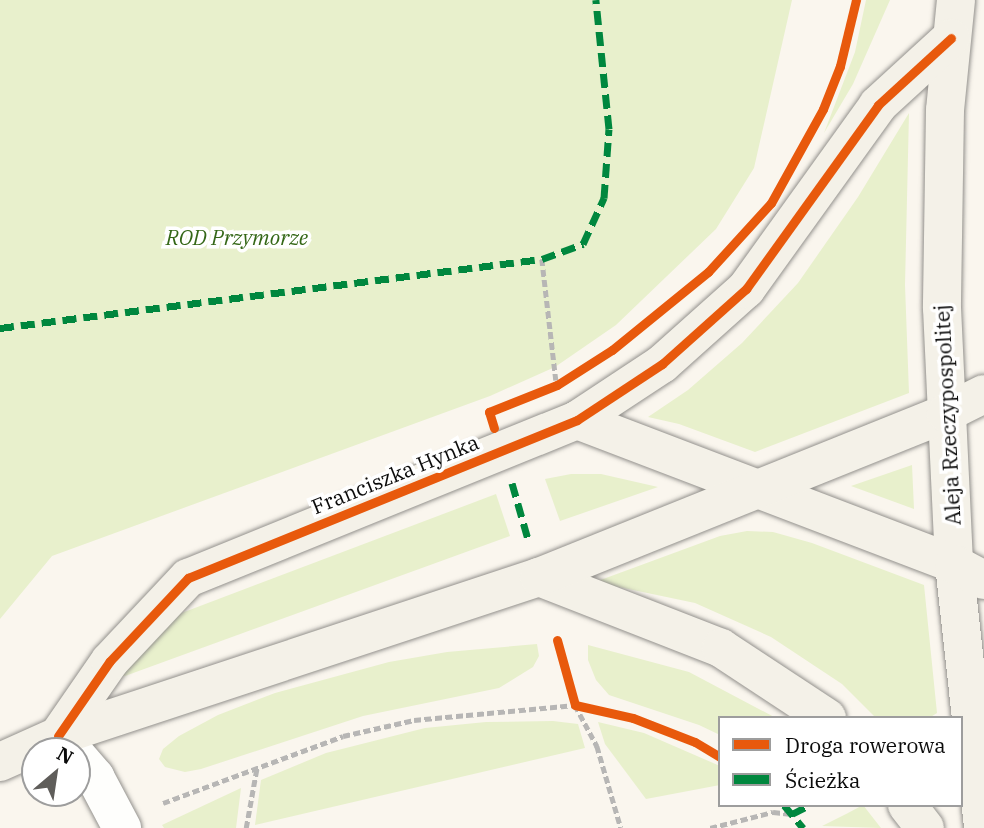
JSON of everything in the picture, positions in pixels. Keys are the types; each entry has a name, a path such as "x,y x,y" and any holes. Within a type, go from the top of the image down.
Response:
{"street":[{"name":"Aleja Rzeczypospolitej","path":"956,0 951,38 942,212 946,413 969,572 983,828"},
{"name":"Franciszka Hynka","path":"74,737 110,661 188,578 576,420 662,364 746,289 878,105 951,38"},
{"path":"91,740 539,578 946,413 984,394"},
{"path":"576,420 759,488 969,572"},
{"path":"539,578 721,648 824,716"},
{"path":"0,762 21,758"},
{"path":"91,773 122,828"},
{"path":"909,807 925,828"}],"path":[{"path":"542,259 557,385"},
{"path":"158,806 257,766 343,736 414,720 575,705 597,746 621,828"},
{"path":"246,828 257,766"},
{"path":"710,828 773,812 792,814"}],"green space":[{"name":"ROD Przymorze","path":"0,0 792,0 754,168 716,229 616,325 555,367 490,396 52,556 0,619"},
{"path":"866,0 890,0 853,84 824,133 855,52"},
{"path":"909,113 905,285 909,393 755,452 679,424 648,417 688,390 742,343 798,283 858,197"},
{"path":"912,465 914,509 851,486"},
{"path":"571,474 601,474 658,487 560,521 545,479"},
{"path":"496,494 510,536 125,676 118,673 179,614"},
{"path":"747,531 773,532 812,543 924,585 937,713 932,716 874,716 842,684 771,637 695,603 595,582 720,536"},
{"path":"537,644 539,656 533,667 499,688 363,716 201,769 185,772 165,767 159,759 163,749 179,736 218,715 275,693 389,662 447,652"},
{"path":"588,645 689,672 772,716 718,716 718,734 699,725 609,695 596,680 588,660"},
{"path":"553,721 578,724 585,748 255,825 261,780 326,753 425,728 486,722"},
{"path":"598,722 644,733 718,765 718,785 646,799 605,744"},
{"path":"241,788 236,828 164,828 162,825"},
{"path":"865,807 881,828 822,826"}],"marked path":[{"path":"0,328 542,259 583,244 604,198 609,129 596,0"},
{"path":"512,483 528,539"},
{"path":"786,807 803,828"},
{"path":"792,814 806,807"}],"cycle path":[{"path":"494,428 489,412 557,385 612,350 708,272 771,203 823,109 840,66 856,0"},
{"path":"58,736 110,661 188,578 577,420 662,364 746,289 878,105 951,38"},
{"path":"557,640 575,705 633,718 695,742 718,756"}]}
